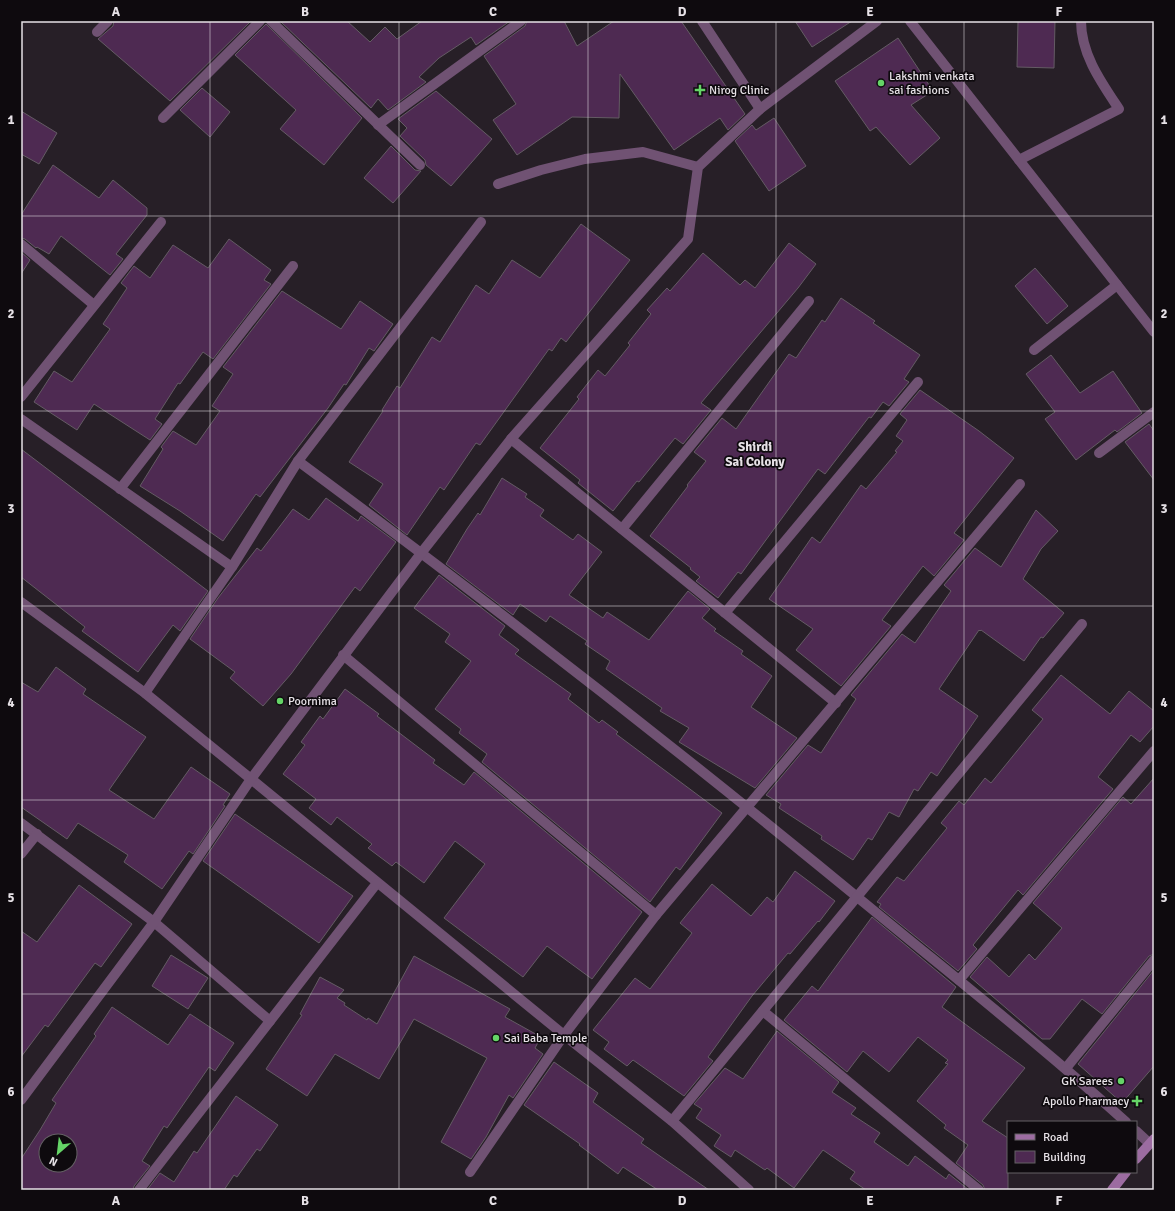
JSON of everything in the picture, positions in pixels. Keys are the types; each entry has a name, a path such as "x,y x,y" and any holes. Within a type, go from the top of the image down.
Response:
{"main road":[{"path":"1137,1158 1151,1141"},
{"path":"1112,1190 1125,1173"}],"street":[{"path":"97,32 108,21"},
{"path":"163,118 260,21"},
{"path":"271,21 420,165"},
{"path":"378,124 521,21"},
{"path":"702,21 760,109"},
{"path":"21,1100 154,922 251,779 422,552 511,439 688,239 698,167 760,109 877,21"},
{"path":"910,21 1154,332"},
{"path":"1019,160 1119,108 1092,67 1081,33 1081,21"},
{"path":"498,184 585,158 643,152 698,167"},
{"path":"21,397 161,222"},
{"path":"145,694 232,568 298,461 481,222"},
{"path":"21,244 94,305"},
{"path":"120,489 293,266"},
{"path":"1034,350 1117,285"},
{"path":"622,529 809,301"},
{"path":"725,613 918,382"},
{"path":"1099,453 1154,412"},
{"path":"21,419 232,568"},
{"path":"511,439 836,703"},
{"path":"298,461 422,552 747,807 1066,1068 1125,1121"},
{"path":"470,1172 564,1035 656,915 1020,484"},
{"path":"21,602 145,694 251,779 564,1035 672,1121 738,1186 749,1190"},
{"path":"672,1121 1082,624"},
{"path":"343,655 656,915"},
{"path":"959,980 1154,752"},
{"path":"21,823 154,922 270,1021"},
{"path":"21,854 36,834"},
{"path":"139,1190 377,883"},
{"path":"1066,1068 1154,960"},
{"path":"762,1011 979,1190"},
{"path":"1137,1132 1151,1141"}],"building":[{"path":"114,21 251,21 170,101 98,39 113,26"},
{"path":"280,21 347,21 370,42 385,27 397,39 422,21 510,21 476,45 471,37 439,58 419,77 426,82 388,110 378,99 371,108"},
{"path":"527,21 564,21 577,46 614,21 681,21 745,114 728,130 720,118 674,150 620,74 619,118 572,117 517,155 493,120 516,104 484,56 525,26"},
{"path":"795,21 852,21 812,47"},
{"path":"1018,21 1055,21 1054,68 1017,67"},
{"path":"266,24 362,118 324,165 280,129 296,110 235,55"},
{"path":"898,38 933,91 911,105 940,138 910,165 876,127 870,131 835,81"},
{"path":"202,88 230,112 210,137 180,110"},
{"path":"436,91 492,139 451,186 426,165 425,160 400,136 407,128 398,119"},
{"path":"21,111 57,133 39,164 21,154"},
{"path":"774,118 806,166 769,191 735,141 752,125 756,130"},
{"path":"391,146 415,170 421,171 393,203 364,178"},
{"path":"53,165 99,198 113,180 147,208 147,215 116,254 123,259 110,275 61,236 49,254 37,247 36,248 25,239 21,238 21,215"},
{"path":"581,224 630,260 566,342 561,338 552,351 549,349 480,445 476,443 444,490 440,487 407,535 369,505 383,484 349,462 383,411 382,410 397,386 400,388 432,337 440,342 476,285 489,294 512,260 540,278"},
{"path":"229,239 271,270 264,280 271,284 213,359 203,352 180,384 178,383 155,419 162,424 150,440 94,404 77,430 34,402 54,371 72,382 110,329 103,324 127,288 121,283 134,266 150,278 173,245 208,268"},
{"path":"789,243 816,264 798,288 701,403 711,410 683,444 675,438 613,511 578,483 580,480 540,448 579,399 577,397 598,370 605,376 630,345 628,343 651,314 647,310 667,288 670,291 703,253 740,285 745,280 755,288"},
{"path":"21,252 30,260 21,274"},
{"path":"1035,268 1068,306 1047,324 1015,286"},
{"path":"282,291 341,329 360,301 393,324 374,351 369,348 346,385 344,384 328,408 260,497 256,494 223,541 180,511 140,486 163,449 161,447 173,431 196,445 220,411 212,406 233,374 223,367"},
{"path":"841,298 875,321 873,323 920,355 904,379 909,382 889,406 883,402 871,418 869,417 825,474 818,469 741,574 738,572 718,598 696,581 700,577 690,569 691,568 650,536 706,461 694,452 722,418 736,429 789,354 796,358 822,320 825,322"},
{"path":"1051,355 1080,393 1113,371 1142,413 1117,432 1115,430 1076,460 1045,419 1055,412 1026,374"},
{"path":"920,390 979,431 1014,458 954,533 964,540 934,576 923,566 882,620 891,626 841,686 796,650 813,629 769,599 812,537 820,543 861,485 866,489 897,452 895,451 903,441 896,436 907,420 900,414"},
{"path":"1149,424 1154,431 1154,480 1125,442"},
{"path":"21,449 208,591 180,631 173,625 138,672 82,631 85,627 21,577"},
{"path":"502,478 527,494 525,497 544,510 540,516 573,540 578,534 602,552 569,595 603,618 607,612 649,640 688,591 710,609 702,618 716,629 714,631 743,651 741,654 772,676 751,707 797,738 755,788 679,742 689,728 660,711 662,708 606,669 610,661 585,644 587,641 550,616 546,622 520,604 513,615 446,564 478,513 480,515"},
{"path":"326,498 358,521 361,516 396,542 360,591 355,587 291,674 263,706 230,678 235,672 190,639 218,598 257,548 261,551 293,509 309,520"},
{"path":"1036,510 1058,531 1041,549 1023,579 1064,613 1043,638 1041,637 1024,661 979,630 939,689 978,716 937,776 931,772 918,791 914,789 899,817 889,812 872,840 868,838 853,860 821,839 822,836 779,808 781,804 766,795 808,745 821,753 856,699 851,695 902,634 915,643 951,591 944,585 975,548 1001,567"},
{"path":"439,575 505,626 499,635 519,650 515,654 571,694 568,699 599,723 602,720 618,732 616,734 722,813 680,870 676,867 650,902 482,762 487,754 459,733 461,729 435,709 471,661 445,642 450,634 414,608"},
{"path":"56,667 86,689 83,694 146,737 109,790 154,819 191,767 230,794 223,805 225,806 193,854 189,851 162,889 124,862 128,855 78,823 67,839 21,807 21,682 38,692"},
{"path":"1061,675 1110,714 1129,691 1154,711 1154,726 1140,742 1131,735 1098,777 1113,789 1023,895 1018,890 973,945 977,949 958,971 879,907 881,904 877,902 897,877 904,881 947,828 941,823 959,801 964,805 985,778 991,783 1043,719 1032,710"},
{"path":"345,689 379,714 377,716 435,760 433,763 464,785 474,772 642,912 592,979 547,946 523,977 444,918 485,864 455,841 424,883 396,862 392,866 368,848 372,844 337,817 331,825 309,808 316,799 283,774 305,745 301,742 320,716 323,719"},
{"path":"1154,778 1154,954 1149,956 1102,1014 1082,999 1050,1039 1042,1039 970,977 987,957 1009,977 1029,954 1035,960 1062,928 1033,903 1123,797 1131,804"},
{"path":"235,814 353,896 319,943 203,861"},
{"path":"795,871 835,901 819,922 818,921 790,954 788,953 752,996 708,1057 713,1061 684,1096 633,1060 627,1066 604,1049 609,1042 593,1030 635,978 650,989 692,933 680,923 712,884 751,916 767,897 773,902"},
{"path":"79,885 132,924 101,967 95,963 48,1027 45,1025 21,1057 21,931 37,942"},
{"path":"872,917 956,987 942,1007 1025,1068 982,1121 1007,1137 1008,1190 985,1190 983,1185 956,1163 968,1145 944,1128 946,1125 917,1101 948,1064 945,1063 948,1060 918,1037 889,1072 863,1051 847,1072 784,1020 812,986 818,991"},
{"path":"171,955 208,978 188,1009 152,986"},
{"path":"414,956 510,1009 505,1017 541,1037 535,1048 543,1054 513,1098 509,1095 486,1137 471,1159 441,1142 487,1058 414,1019 379,1079 335,1054 307,1096 266,1069 302,1015 300,1014 320,977 344,990 337,998 345,1003 344,1005 367,1020 368,1018 377,1024"},
{"path":"1154,970 1154,1066 1122,1103 1078,1064"},
{"path":"112,1007 168,1045 190,1014 234,1043 215,1071 209,1067 167,1128 164,1126 142,1161 150,1166 134,1186 133,1190 21,1190 21,1159 38,1133 38,1173 78,1173 78,1133 38,1133 56,1103 52,1100 96,1036 94,1034"},
{"path":"777,1031 839,1082 832,1092 856,1108 851,1114 880,1133 874,1142 908,1166 915,1156 946,1179 949,1174 969,1190 866,1190 850,1179 855,1172 823,1150 794,1188 767,1168 765,1170 735,1150 731,1157 714,1146 721,1135 696,1118 702,1109 694,1104 725,1068 743,1079"},
{"path":"554,1062 598,1093 593,1102 644,1139 641,1143 709,1190 658,1190 623,1167 618,1174 579,1145 580,1144 524,1105"},
{"path":"236,1096 278,1125 260,1151 257,1149 237,1177 234,1175 224,1190 147,1190 160,1173 174,1182 194,1151 197,1153"}],"place":[{"name":"Lakshmi venkata sai fashions","path":"881,83"},
{"name":"Nirog Clinic","path":"700,90"},
{"name":"Poornima","path":"280,701"},
{"name":"Sai Baba Temple","path":"496,1038"},
{"name":"GK Sarees","path":"1121,1081"},
{"name":"Apollo Pharmacy","path":"1137,1101"}],"district":[{"name":"Shirdi Sai Colony","path":"755,454"}]}
